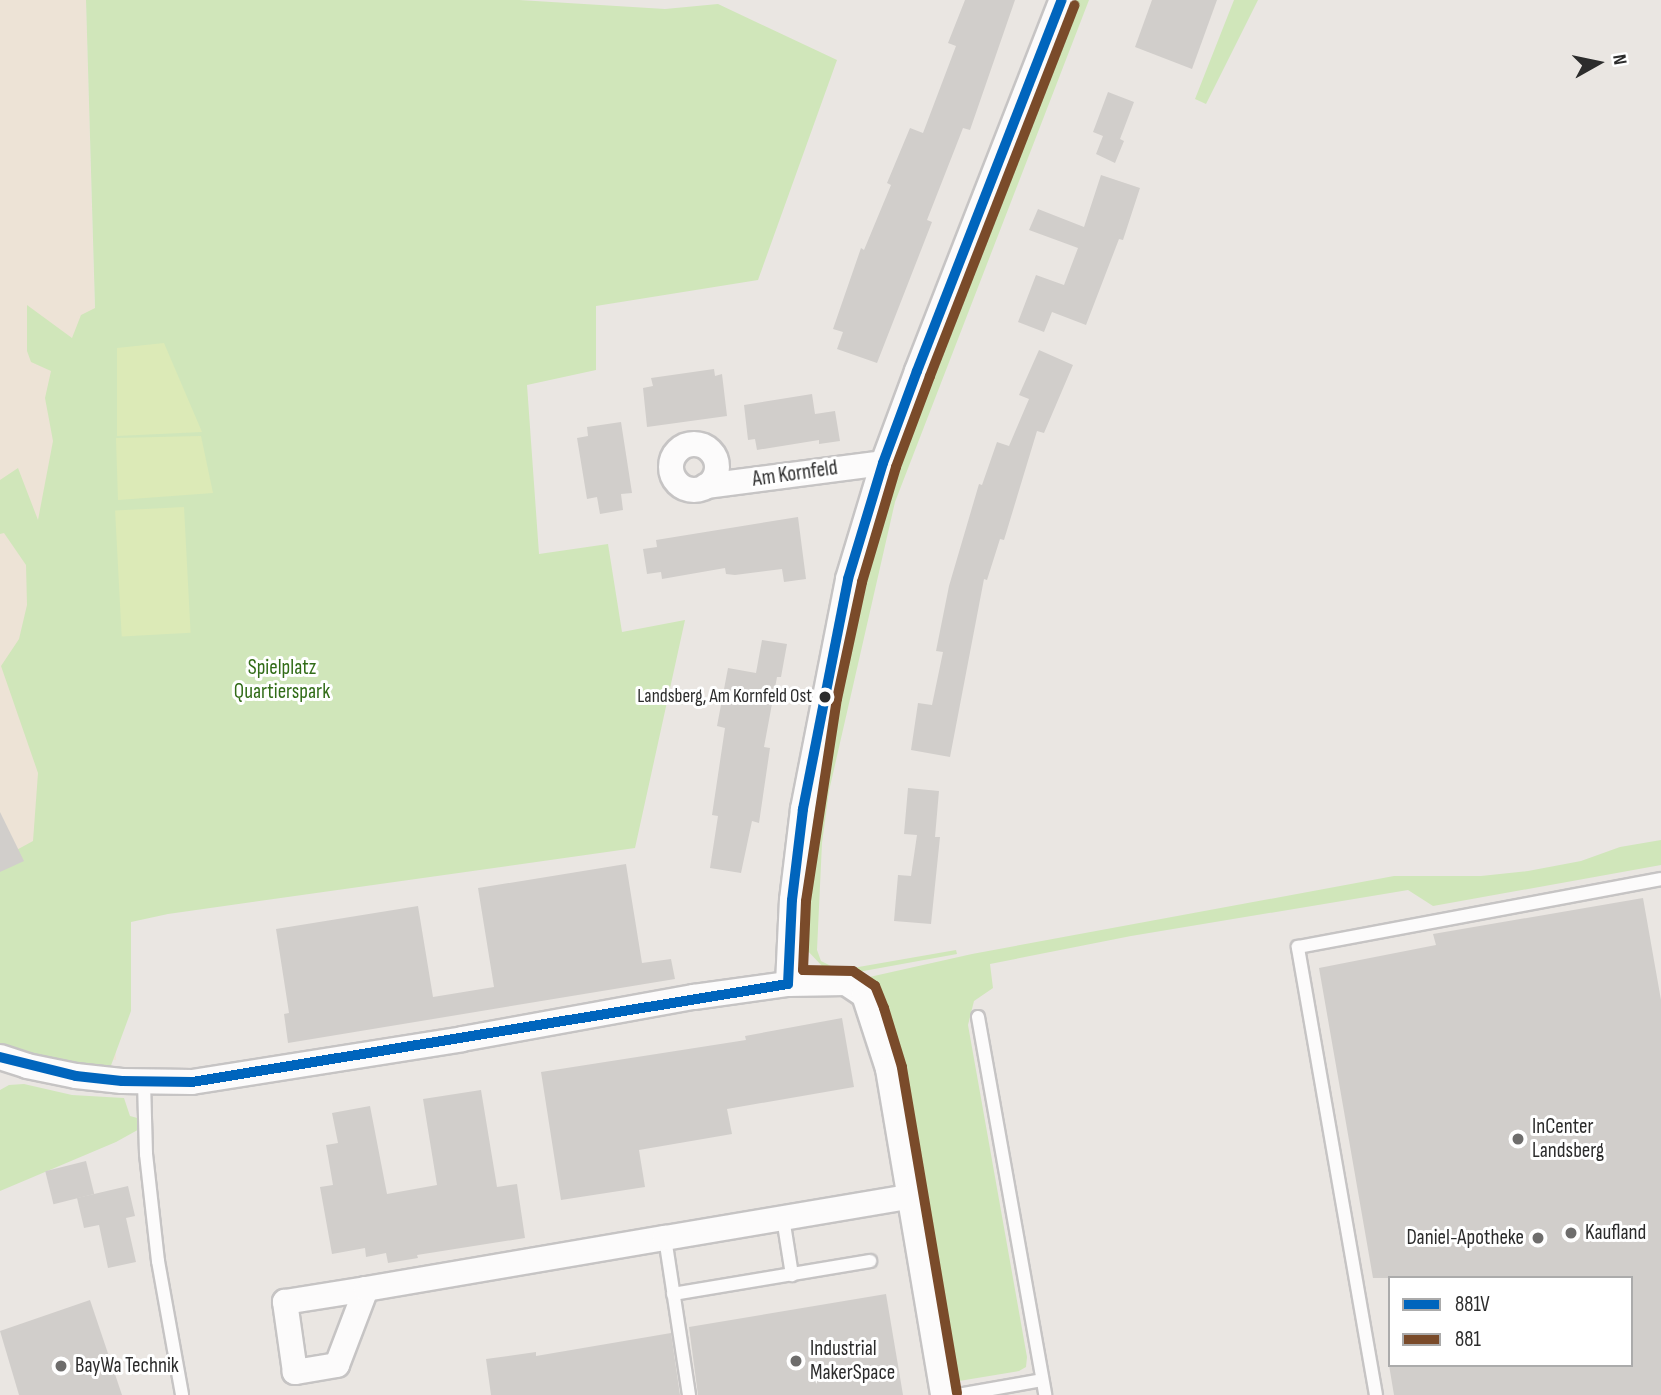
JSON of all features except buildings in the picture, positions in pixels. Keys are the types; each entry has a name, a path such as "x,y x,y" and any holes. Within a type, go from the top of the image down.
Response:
{"street":[{"path":"788,984 792,900 823,696 848,579 883,463 1062,0"},
{"name":"Am Kornfeld","path":"706,486 883,463"},
{"path":"0,1057 27,1066 76,1076 144,1082 192,1082 788,984 846,983 864,995 888,1069 943,1395"},
{"path":"366,1289 908,1197"}],"lane":[{"path":"1376,1395 1298,947 1661,879"},
{"path":"978,1017 1045,1395"},
{"path":"144,1082 146,1154 158,1261 182,1395"},
{"path":"783,1219 792,1275"},
{"path":"665,1238 689,1395"},
{"path":"673,1294 870,1261"},
{"path":"958,1395 1042,1380"}],"shaded area":[{"path":"0,0 86,0 116,1060 79,1057 0,1036"}],"green space":[{"name":"Spielplatz Quartierspark","path":"86,0 519,0 665,9 718,4 837,60 758,280 596,306 596,370 527,385 539,554 608,544 622,632 685,620 635,848 168,914 131,922 131,1011 109,1071 45,1064 0,1045 0,859 33,841 38,773 1,666 19,639 27,605 26,565 4,533 0,534 0,480 18,468 38,520 53,441 45,398 51,371 31,362 27,351 27,305 72,338 81,315 95,308"},
{"path":"1071,0 1089,0 895,502 829,791 822,843 817,950 821,961 847,974 846,977 823,967 805,948 806,898 816,804 858,582 899,446"},
{"path":"1234,0 1258,0 1206,104 1195,99"},
{"path":"164,343 202,432 117,436 117,348"},
{"path":"201,436 213,493 118,500 116,438"},
{"path":"184,507 191,633 122,636 115,511"},
{"path":"1661,840 1661,865 1433,906 1408,890 1131,936 990,964 993,988 974,1001 968,1025 1027,1357 1026,1367 1019,1371 953,1382 895,1035 888,1008 865,978 972,954 1394,876 1481,876 1528,871 1581,861 1620,847"},
{"path":"956,950 957,954 858,972 847,969"},
{"path":"24,1084 72,1095 124,1098 130,1116 152,1122 116,1142 0,1191 0,1090 9,1085"}],"transit line":[{"name":"881V","path":"0,1057 76,1076 122,1081 192,1082 788,984 792,900 803,809 848,579 883,463 917,371 1062,0"},
{"name":"881","path":"957,1393 902,1067 884,1008 875,986 853,971 803,970 806,901 837,699 862,582 896,467 1075,5"}],"place":[{"name":"Landsberg, Am Kornfeld Ost","path":"825,697"},
{"name":"InCenter Landsberg","path":"1518,1139"},
{"name":"Kaufland","path":"1571,1233"},
{"name":"Daniel-Apotheke","path":"1538,1238"},
{"name":"Industrial MakerSpace","path":"796,1361"},
{"name":"BayWa Technik","path":"61,1366"}]}
